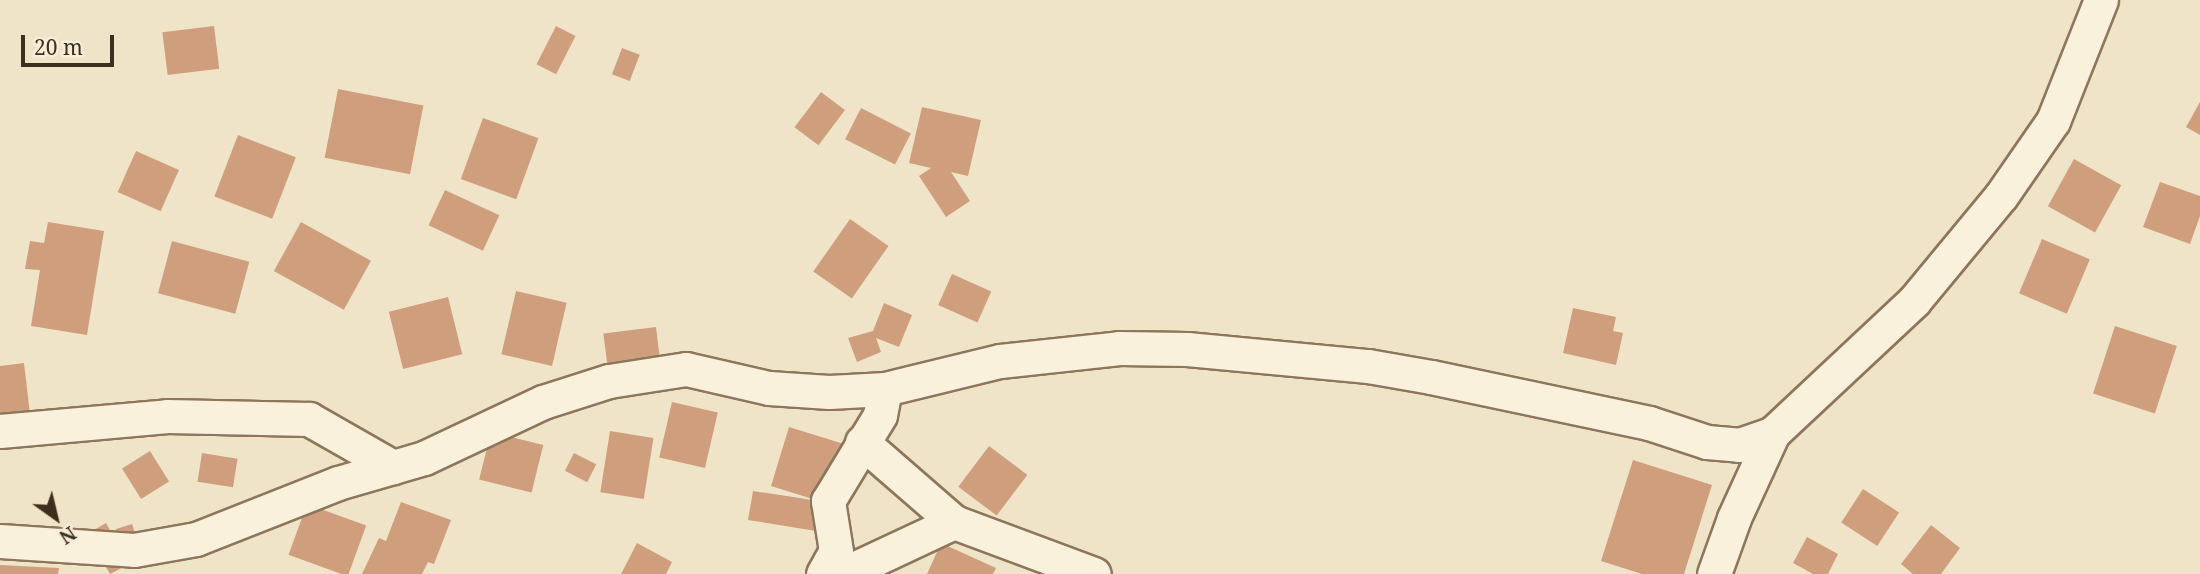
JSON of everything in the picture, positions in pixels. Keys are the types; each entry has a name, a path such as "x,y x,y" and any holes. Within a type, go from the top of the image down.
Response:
{"street":[{"path":"1714,574 1734,518 1773,433 1914,301 2001,196 2053,121 2101,0"},
{"path":"0,541 134,550 196,539 424,458 543,402 622,379 686,369 769,388 829,392 885,389 1000,361 1119,348 1186,349 1431,377 1650,423 1707,442 1740,445 1773,433"},
{"path":"823,574 836,551 828,501 880,415 885,389"},
{"path":"0,431 167,415 309,419 393,467"},
{"path":"862,442 954,522 1094,574"},
{"path":"843,574 954,522"}],"building":[{"path":"214,26 219,69 168,75 162,32"},
{"path":"556,26 576,36 556,74 536,64"},
{"path":"622,48 640,55 630,81 612,74"},
{"path":"338,89 423,106 410,174 325,158"},
{"path":"821,92 845,110 818,145 795,127"},
{"path":"2200,102 2200,135 2186,127"},
{"path":"922,107 981,120 968,176 951,172 970,201 946,217 919,176 931,168 909,163"},
{"path":"861,108 911,133 895,165 845,139"},
{"path":"483,118 538,138 516,199 461,179"},
{"path":"238,135 296,157 272,219 214,197"},
{"path":"136,151 179,170 161,211 118,192"},
{"path":"2074,159 2121,185 2095,232 2048,206"},
{"path":"2160,182 2200,196 2200,216 2190,244 2143,227"},
{"path":"445,190 499,215 483,251 429,225"},
{"path":"850,219 889,246 852,298 813,271"},
{"path":"48,222 104,231 87,335 31,326 40,270 25,269 30,241 44,243"},
{"path":"301,222 371,261 344,310 274,271"},
{"path":"2042,239 2090,259 2067,314 2019,293"},
{"path":"172,241 249,262 235,314 158,293"},
{"path":"952,274 991,291 977,323 938,305"},
{"path":"516,291 567,303 552,366 501,354"},
{"path":"448,297 462,354 403,369 389,312"},
{"path":"884,303 912,315 899,347 876,338 881,352 857,362 848,338 873,331"},
{"path":"1573,308 1616,317 1613,331 1623,333 1616,365 1563,353"},
{"path":"2115,326 2177,346 2155,414 2093,394"},
{"path":"656,327 662,375 609,381 603,333"},
{"path":"24,363 30,414 0,417 0,366"},
{"path":"672,402 718,413 705,468 659,458"},
{"path":"789,427 844,444 820,501 816,531 748,520 753,491 819,501 771,486"},
{"path":"610,431 653,438 644,499 600,492"},
{"path":"491,432 543,445 532,493 479,480"},
{"path":"989,446 1027,475 997,516 958,487"},
{"path":"150,451 169,482 141,499 122,468"},
{"path":"202,453 238,459 233,487 197,482"},
{"path":"574,453 596,464 587,482 565,471"},
{"path":"1633,460 1712,485 1684,574 1642,574 1601,561"},
{"path":"1863,489 1899,512 1877,546 1841,523"},
{"path":"401,502 451,520 434,564 428,562 422,574 362,574 379,538 386,541"},
{"path":"307,504 366,526 349,574 341,574 289,555"},
{"path":"106,523 125,556 116,529 132,524 143,557 110,574 87,534"},
{"path":"1931,525 1960,548 1941,574 1913,574 1901,564"},
{"path":"1807,537 1838,554 1828,574 1813,574 1793,563"},
{"path":"637,543 672,562 666,574 621,574"},
{"path":"941,543 996,568 993,574 927,574"},
{"path":"0,565 59,568 58,574 0,574"}]}
